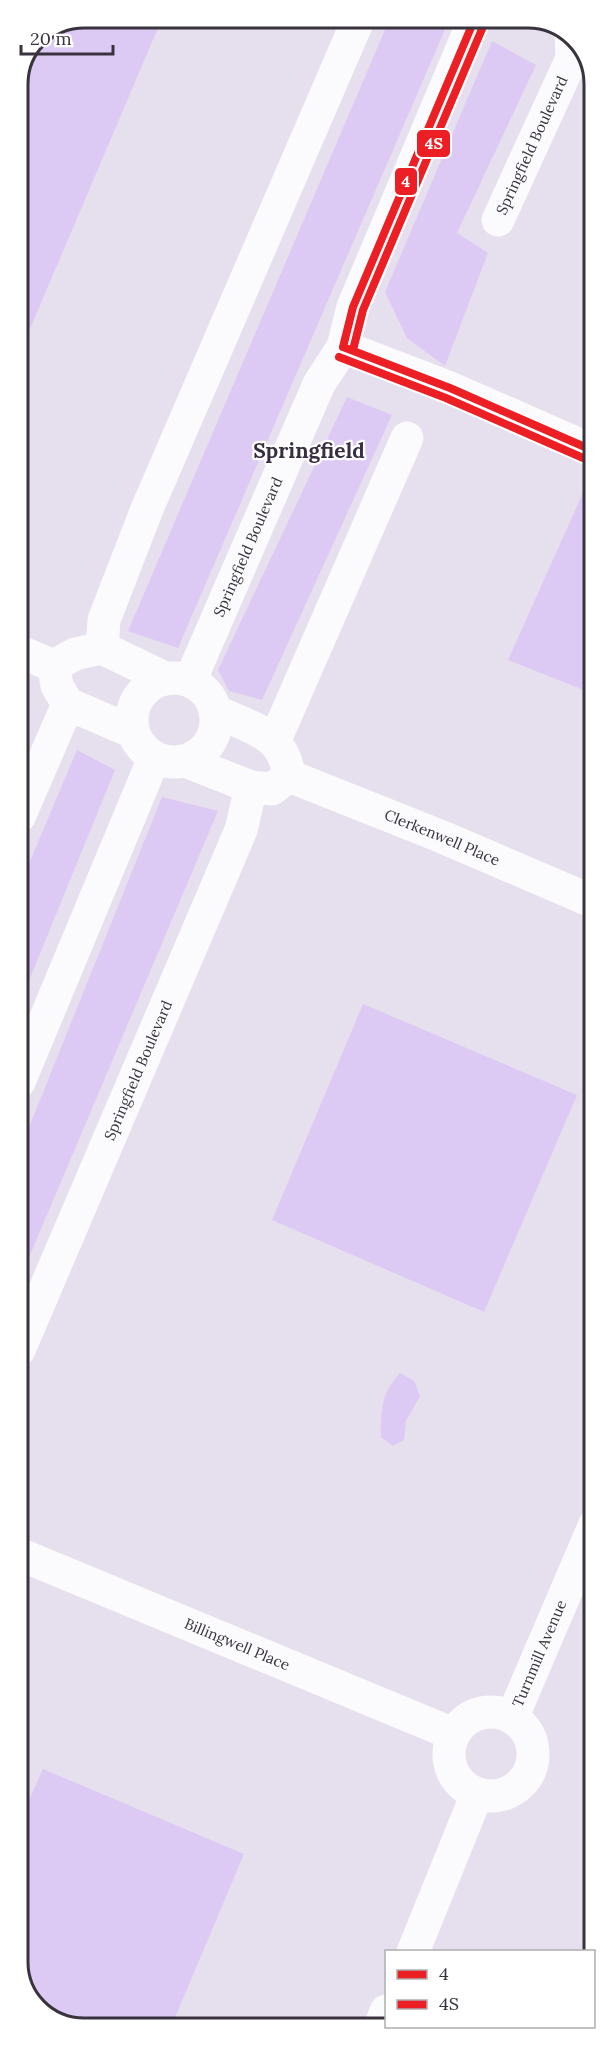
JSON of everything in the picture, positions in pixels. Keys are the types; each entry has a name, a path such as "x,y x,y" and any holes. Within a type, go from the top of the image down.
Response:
{"street":[{"path":"102,648 104,620 147,509 354,29"},
{"name":"Springfield Boulevard","path":"178,680 320,384 343,347 353,307 470,29"},
{"name":"Springfield Boulevard","path":"498,220 572,58 572,48"},
{"path":"343,347 450,388 584,448"},
{"path":"274,740 408,438"},
{"path":"54,666 75,654 102,648 202,688 215,711 213,737 196,756 170,760"},
{"path":"28,655 54,666"},
{"path":"54,666 57,686 69,704 133,732"},
{"path":"178,680 153,683 138,698 132,718 133,732 138,742 170,760 250,787 272,789 289,776 287,759 274,740 215,711"},
{"path":"28,797 69,704"},
{"path":"28,1063 170,760"},
{"name":"Clerkenwell Place","path":"289,776 440,836 584,898"},
{"name":"Springfield Boulevard","path":"28,1329 241,830 250,787"},
{"name":"Turnmill Avenue","path":"512,1718 584,1550"},
{"name":"Billingwell Place","path":"28,1558 453,1734"},
{"path":"499,1713 512,1718 529,1735 533,1759 529,1771 513,1790 502,1795 477,1794 464,1787 454,1776 449,1762 448,1748 453,1734 473,1716 499,1713"},
{"path":"414,1950 477,1794"}],"shaded area":[{"path":"158,28 28,334 28,84 33,63 38,53 53,38 73,30"},
{"path":"385,29 445,29 178,648 128,631"},
{"path":"492,41 536,65 457,233 488,253 445,366 407,338 385,292"},
{"path":"347,397 392,415 262,700 229,691 218,670"},
{"path":"584,490 584,690 508,660"},
{"path":"77,750 115,770 28,983 28,866"},
{"path":"162,797 218,811 28,1260 28,1130"},
{"path":"363,1004 577,1095 484,1312 272,1220"},
{"path":"400,1373 414,1381 420,1396 406,1421 404,1440 393,1446 381,1437 382,1410 389,1388"},
{"path":"43,1769 244,1854 175,2017 70,2016 47,2004 40,1996 33,1983 28,1962 28,1802"}],"transit line":[{"name":"4","path":"343,347 353,307 470,29"},
{"name":"4S","path":"353,350 363,310 482,29"},
{"name":"4","path":"343,347 450,388 584,447"},
{"name":"4S","path":"339,357 446,398 584,458"}],"district":[{"name":"Springfield","path":"309,451"}]}
